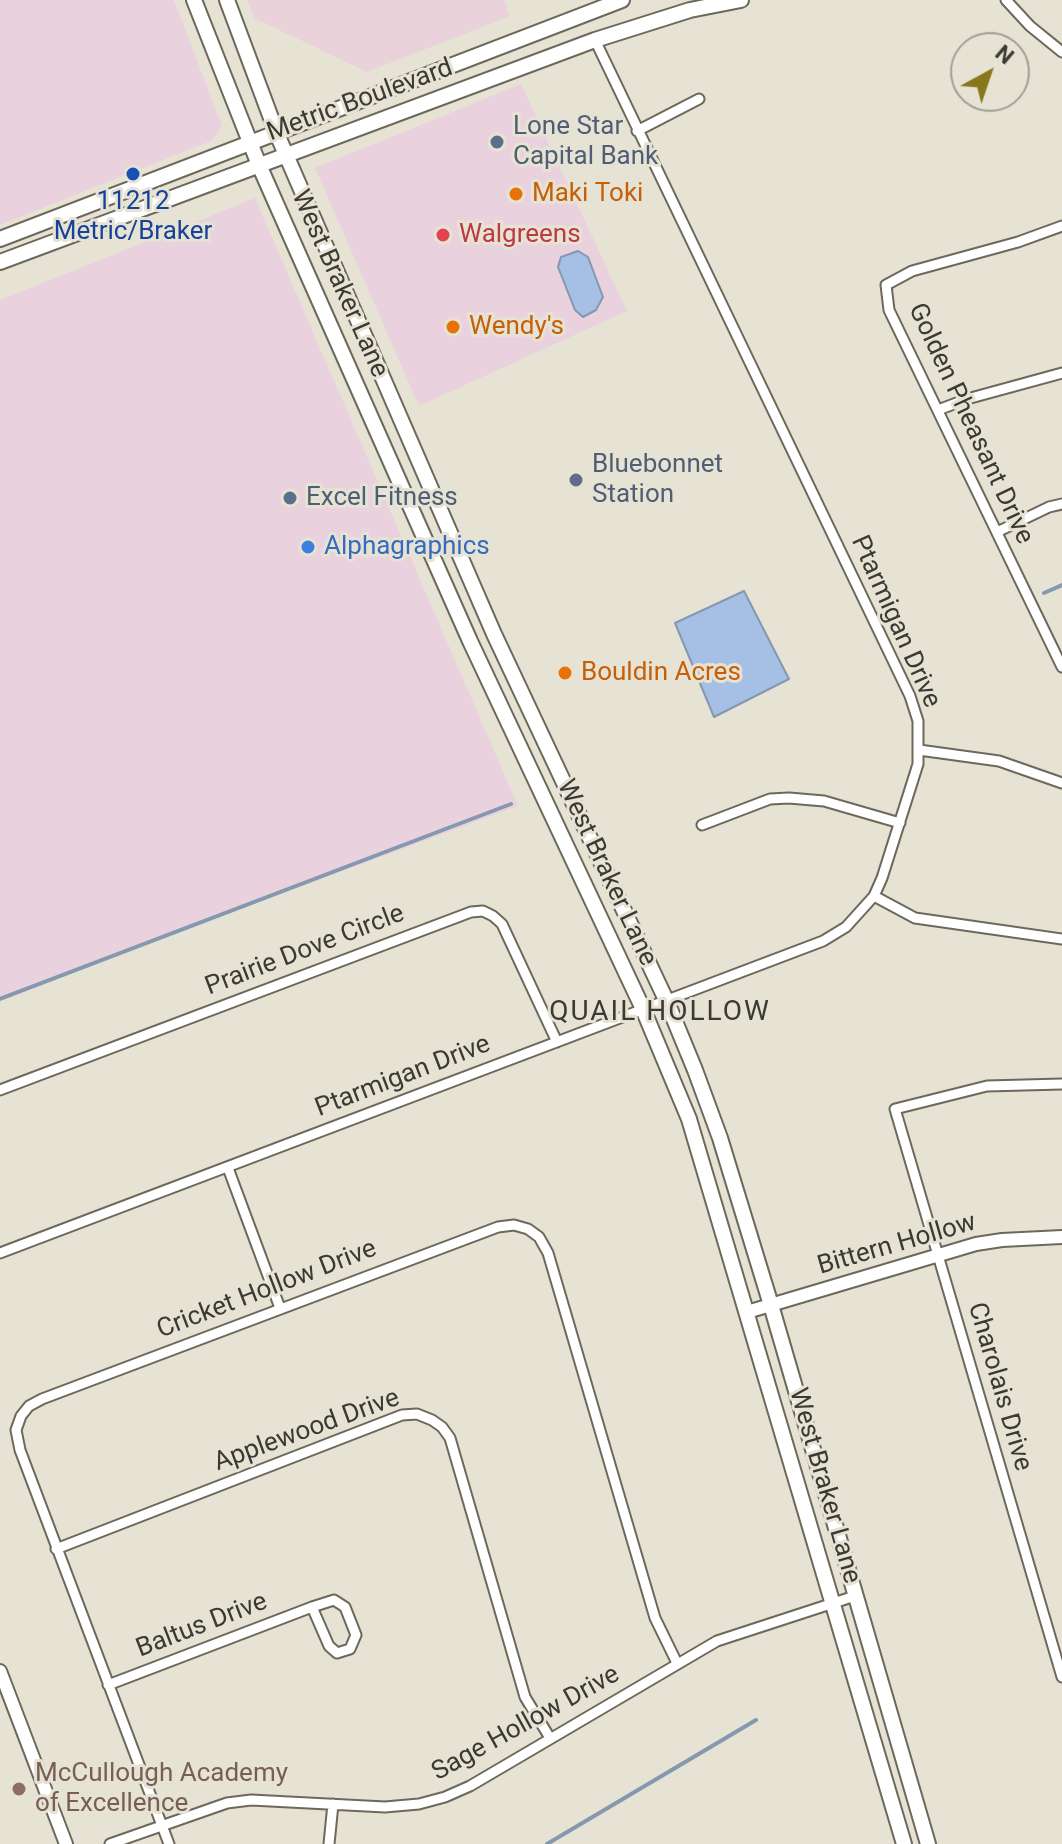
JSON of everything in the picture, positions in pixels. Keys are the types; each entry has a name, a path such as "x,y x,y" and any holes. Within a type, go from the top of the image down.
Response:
{"main road":[{"name":"West Braker Lane","path":"194,0 259,165 470,641 643,1009 689,1119 904,1844"},
{"name":"West Braker Lane","path":"227,0 277,134 388,391 494,634 667,1002 720,1138 928,1844"},
{"name":"Metric Boulevard","path":"0,239 622,0"},
{"name":"Metric Boulevard","path":"0,262 595,40 676,14 741,0"},
{"path":"362,397 388,391"},
{"path":"470,641 494,634"}],"street":[{"path":"1006,0 1030,26 1062,52"},
{"name":"Ptarmigan Drive","path":"0,1253 823,941 846,927 874,896 900,823 919,750 918,721 910,696 595,40"},
{"path":"637,131 699,99"},
{"name":"Golden Pheasant Drive","path":"1062,226 1018,242 912,271 886,285 889,310 1062,666"},
{"path":"938,410 1062,373"},
{"path":"997,532 1062,504"},
{"path":"919,750 999,761 1062,783"},
{"path":"702,825 770,799 789,798 824,801 900,823"},
{"path":"874,896 915,918 1062,939"},
{"name":"Prairie Dove Circle","path":"0,1090 471,912 483,911 502,924 557,1042"},
{"name":"Charolais Drive","path":"1062,1084 987,1086 895,1109 1062,1677"},
{"path":"228,1168 280,1308"},
{"name":"Cricket Hollow Drive","path":"169,1844 20,1450 16,1430 21,1416 29,1406 42,1399 498,1227 514,1225 528,1229 539,1237 548,1253 655,1618 677,1663"},
{"name":"Bittern Hollow","path":"747,1312 938,1255 1002,1240 1062,1237"},
{"name":"Applewood Drive","path":"56,1549 402,1415 417,1414 442,1427 450,1438 525,1697 550,1738"},
{"name":"Sage Hollow Drive","path":"110,1844 215,1806 251,1800 385,1807 419,1804 445,1797 470,1786 717,1641 855,1596"},
{"name":"Baltus Drive","path":"108,1685 312,1607 334,1600 345,1607 356,1635 350,1649 337,1653 329,1646 312,1607"},
{"path":"0,1671 66,1844"},
{"path":"329,1844 333,1804"}],"shaded area":[{"path":"0,0 174,0 222,126 211,141 0,225"},
{"path":"247,0 504,0 510,16 367,72 254,18"},
{"path":"521,84 627,311 419,406 315,168"},
{"path":"255,198 518,806 0,998 0,300"}],"water":[{"path":"578,251 588,257 603,297 596,310 583,317 575,310 558,267 561,257"},
{"path":"744,591 789,679 714,717 675,623"}],"waterway":[{"path":"1044,593 1062,585"},
{"path":"0,999 511,804"},
{"path":"547,1844 756,1720"}],"place":[{"name":"Lone Star Capital Bank","path":"497,142"},
{"name":"11212 Metric/Braker","path":"133,174"},
{"name":"Maki Toki","path":"516,194"},
{"name":"Walgreens","path":"443,235"},
{"name":"Wendy's","path":"453,327"},
{"name":"Bluebonnet Station","path":"576,480"},
{"name":"Excel Fitness","path":"290,498"},
{"name":"Alphagraphics","path":"308,547"},
{"name":"Bouldin Acres","path":"565,673"},
{"name":"McCullough Academy of Excellence","path":"19,1789"}],"district":[{"name":"QUAIL HOLLOW","path":"660,1013"}]}
